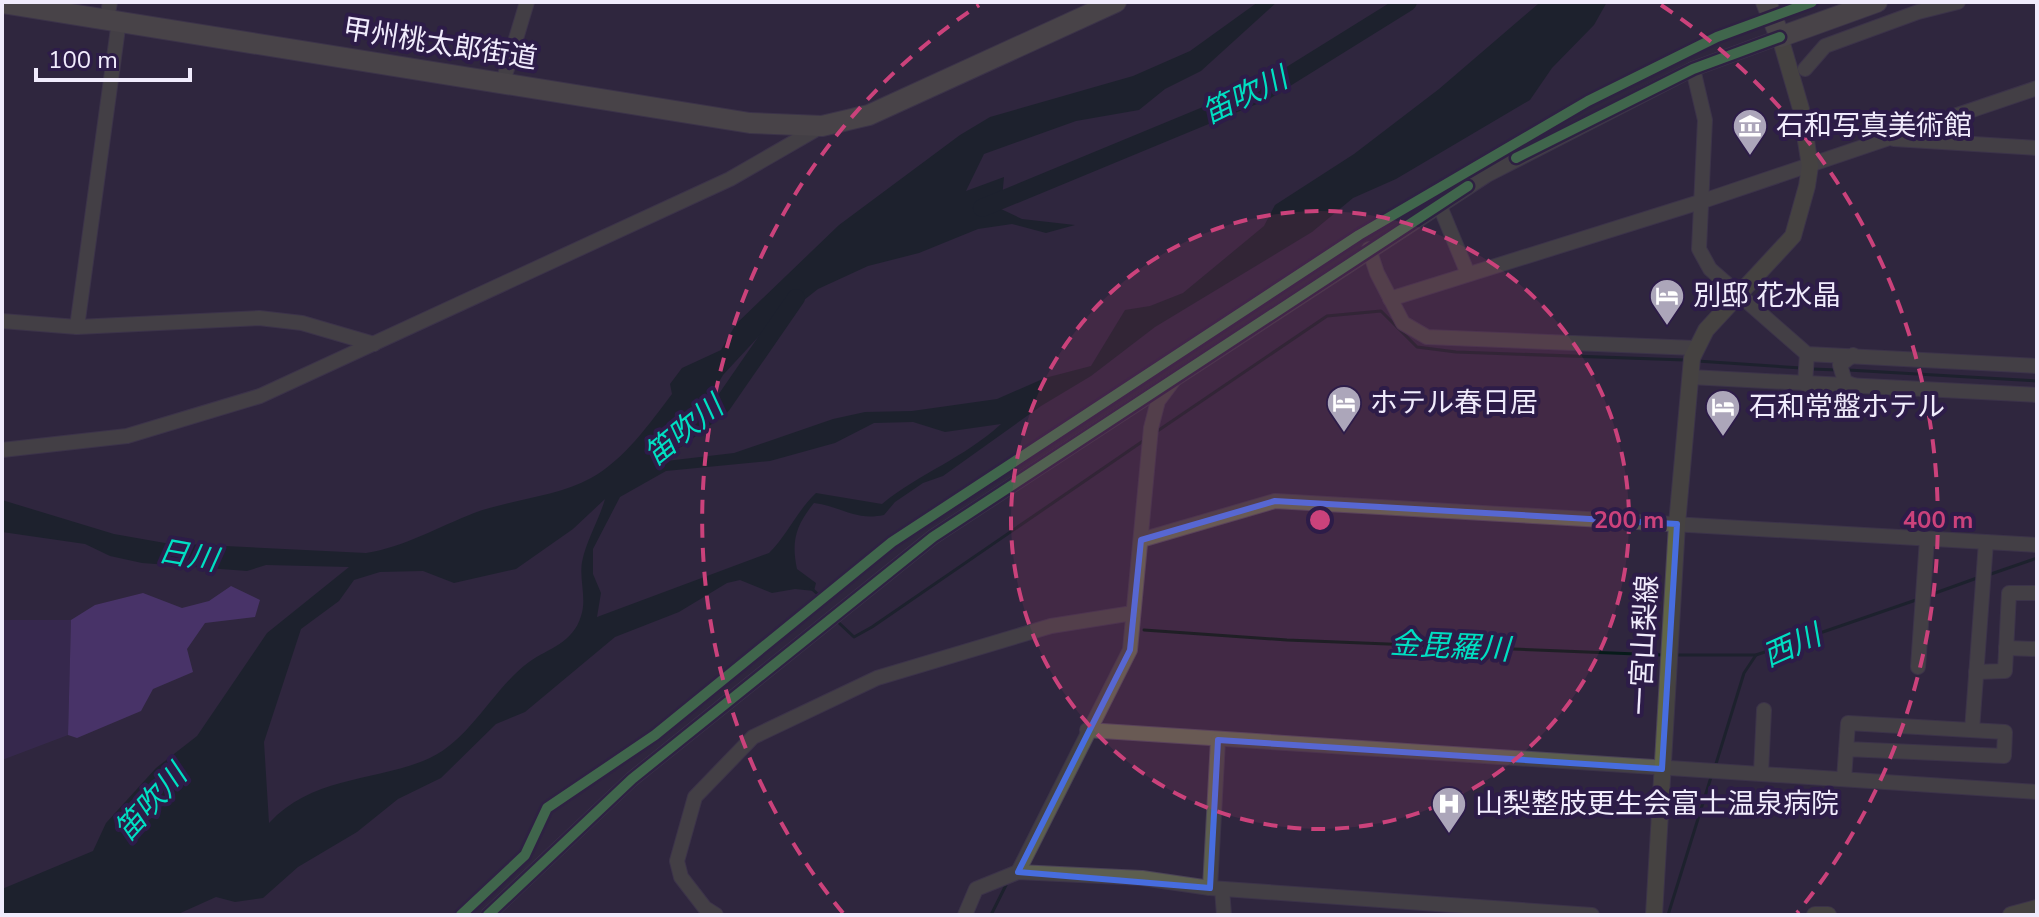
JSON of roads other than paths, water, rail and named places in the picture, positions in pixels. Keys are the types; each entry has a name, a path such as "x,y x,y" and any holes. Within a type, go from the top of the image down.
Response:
{"highway":[{"name":"甲州桃太郎街道","path":"2,3 112,14 750,123 822,126 869,115 1116,2"},
{"path":"1773,20 1877,2"}],"main road":[{"path":"1692,363 1706,330 1793,236 1810,166 1801,109 1773,20"},
{"name":"一宮山梨線","path":"1654,915 1677,524 1692,363"},
{"path":"2011,915 2037,908"},
{"path":"1815,915 1828,915"}],"street":[{"path":"503,82 527,2"},
{"path":"1918,12 1931,2"},
{"path":"1805,69 1825,46 1918,12 1958,2"},
{"path":"77,327 112,14"},
{"path":"488,915 632,779 842,607 933,537 1439,204 1528,151 1693,69 1773,20"},
{"path":"1693,69 1705,120 1699,249 1710,269 1741,295 1806,369"},
{"path":"1390,299 1700,202 2037,88"},
{"path":"2,450 88,443 165,427 260,396 730,179 822,126"},
{"path":"1886,139 2037,148"},
{"path":"1439,204 1468,274"},
{"path":"1369,249 1377,273 1403,323 1427,337 1692,363 1806,369 1856,386 2037,395"},
{"path":"2,321 77,327 259,318 302,323 374,344"},
{"path":"1806,369 1853,355 2037,366"},
{"path":"1853,355 1840,365 1845,382 1856,386"},
{"path":"1018,872 1130,650 1151,428 1158,401 1178,374"},
{"path":"1141,540 1275,501 2037,545"},
{"path":"1918,667 1927,539"},
{"path":"1972,730 1986,542"},
{"path":"1976,672 2005,671 2009,593 2037,593"},
{"path":"716,915 705,908 681,877 677,861 695,797 708,780 753,737 877,678 1051,626 1133,613"},
{"path":"2006,648 2037,649"},
{"path":"1761,773 1764,710"},
{"path":"1844,779 1846,749 1848,723 2005,732 2004,756 1846,749"},
{"path":"1087,730 2037,792"},
{"path":"1218,740 1216,889 1224,915"},
{"path":"965,915 976,889 1018,872 1142,878 1216,889 1429,909 1592,915"}],"water":[{"name":"日川","path":"1258,2 1277,2 1201,71 1165,89 1139,110 1076,121 984,154 966,191 1004,177 1001,209 1022,219 1075,225 1046,233 1012,224 978,229 919,253 868,266 818,289 761,334 723,375 685,440 666,461 734,453 833,419 865,412 912,411 997,399 1045,378 1091,366 1125,310 1150,306 1183,293 1264,226 1275,205 1354,154 1439,89 1538,4 1607,2 1594,25 1552,68 1530,100 1396,179 1353,198 1312,232 1155,327 1091,376 1041,406 943,476 923,483 895,502 884,515 857,515 814,503 799,526 795,550 797,569 816,583 814,591 795,589 772,593 740,580 727,583 679,612 615,637 525,712 496,724 441,778 398,799 357,832 298,867 263,898 235,902 216,897 176,915 2,915 2,889 93,851 106,823 156,768 197,736 267,633 349,567 266,565 247,571 142,563 110,556 85,544 2,532 2,500 114,534 165,543 366,553 407,541 489,508 577,484 603,470 636,440 672,394 670,384 682,368 721,350 736,324 839,225 960,135 990,117 1133,76 1190,51","holes":["913,422 945,432 1001,424 882,504 816,493 769,553 597,617 601,593 593,574 593,549 620,497 666,471 770,461 835,443 874,423","605,499 582,562 581,616 566,639 515,674 467,730 439,753 403,768 322,789 286,808 269,823 264,742 301,629 339,601 354,580 380,572 423,571 454,583 516,569 573,529"]}],"waterway":[{"name":"笛吹川","path":"982,208 1265,91 1408,2"},
{"name":"笛吹川","path":"677,439 722,405 796,298"},
{"path":"1156,432 1327,316 1381,311 1417,347 1456,352 1685,360"},
{"path":"1697,361 1801,368"},
{"path":"1812,369 1837,370"},
{"path":"1848,370 2037,381"},
{"path":"838,622 854,637 872,627 1143,441"},
{"name":"西川","path":"1988,575 2037,558"},
{"name":"西川","path":"1927,596 1977,578"},
{"path":"811,588 824,600"},
{"name":"西川","path":"1674,655 1756,655 1916,600"},
{"name":"金毘羅川","path":"1144,630 1287,640 1662,655"},
{"name":"西川","path":"1715,767 1744,673 1756,655"},
{"name":"西川","path":"1668,915 1712,774"},
{"name":"金毘羅川","path":"991,915 1006,885"}],"place":[{"name":"石和写真美術館","path":"1750,157"},
{"name":"別邸 花水晶","path":"1667,327"},
{"name":"ホテル春日居","path":"1344,434"},
{"name":"石和常盤ホテル","path":"1723,438"},
{"name":"山梨整肢更生会富士温泉病院","path":"1449,835"}]}
